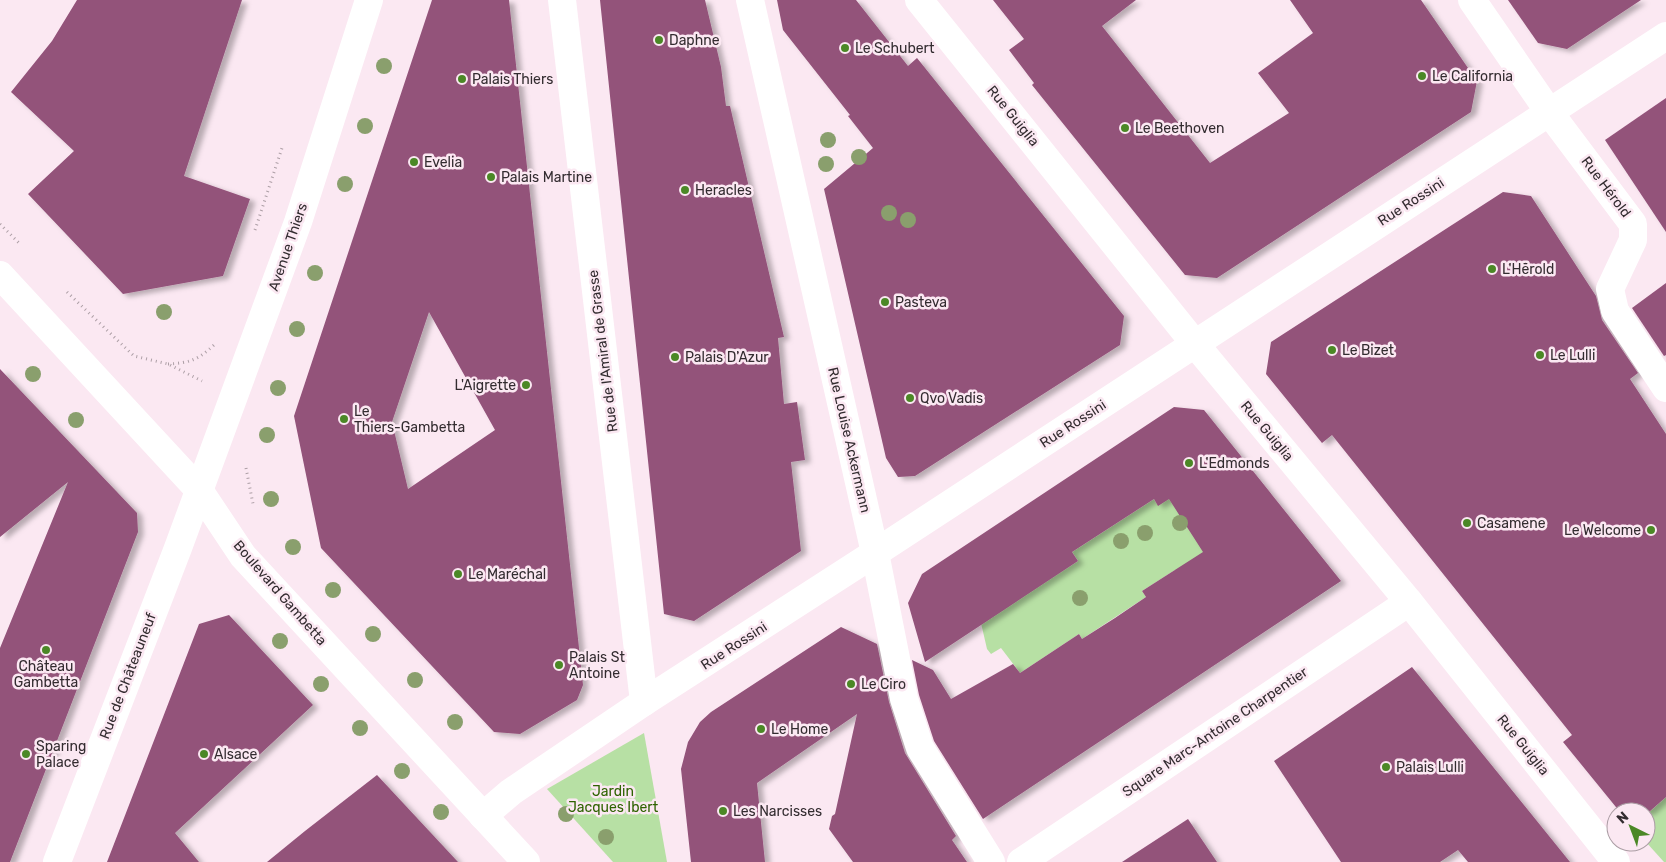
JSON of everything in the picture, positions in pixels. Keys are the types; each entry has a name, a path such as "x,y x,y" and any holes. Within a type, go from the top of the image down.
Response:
{"street":[{"name":"Avenue Thiers","path":"199,490 298,222 369,0"},
{"name":"Rue de l'Amiral de Grasse","path":"562,0 644,702"},
{"name":"Rue Louise Ackermann","path":"750,0 875,553 904,699 920,748 991,862"},
{"name":"Rue Guiglia","path":"919,0 1195,344 1408,602 1616,862"},
{"name":"Rue Hérold","path":"1472,0 1549,112 1633,224 1633,240 1610,289 1615,311 1666,388"},
{"name":"Rue Rossini","path":"483,816 511,792 644,702 1666,36"},
{"name":"Boulevard Gambetta","path":"0,276 199,490 243,556 526,862"},
{"name":"Rue de Châteauneuf","path":"57,862 199,490"},
{"name":"Square Marc-Antoine Charpentier","path":"1021,862 1408,602"}],"path":[{"path":"253,237 284,142"},
{"path":"96,322 134,356 168,364 187,363 203,355 218,341"}],"green space":[{"path":"1182,490 1206,556 1179,574 1175,570 1142,591 1146,597 1082,639 1079,634 1020,673 1001,648 991,654 987,649 981,623 1078,561 1072,552 1154,499 1158,505"},
{"name":"Jardin Jacques Ibert","path":"644,733 667,862 613,862 547,789"},
{"path":"1666,797 1666,862 1655,852 1656,806"}],"building":[{"path":"77,0 242,0 184,176 250,199 223,276 123,294 28,194 74,151 11,92 52,41"},
{"path":"432,0 509,0 583,685 577,700 520,734 494,732 321,548 294,416","holes":["429,312 495,430 408,489 392,422"]},
{"path":"600,0 705,0 721,67 726,106 730,106 784,337 778,338 784,404 797,402 805,460 791,462 801,551 694,621 664,614"},
{"path":"777,0 856,0 908,66 917,58 1124,316 1120,345 915,476 898,477 886,458 824,189 873,148 848,116 850,115 783,30"},
{"path":"993,0 1136,0 1102,26 1210,163 1289,113 1258,73 1313,33 1290,0 1421,0 1477,81 1471,112 1217,278 1185,275 1032,85 1034,83 1009,50 1024,39"},
{"path":"1508,0 1641,0 1567,49 1538,43"},
{"path":"1666,98 1666,232 1605,140"},
{"path":"1503,192 1531,196 1596,296 1602,320 1638,373 1630,379 1666,434 1666,797 1656,806 1656,802 1612,802 1563,742 1572,735 1332,435 1322,443 1266,374 1271,342"},
{"path":"1666,283 1666,355 1664,356 1632,308"},
{"path":"0,369 137,513 138,532 10,862 0,862 0,648 68,482 0,537"},
{"path":"1174,407 1204,410 1341,581 983,819 934,741 919,695 912,660 933,670 951,699 1013,664 1020,673 1079,634 1082,639 1146,597 1142,591 1203,552 1169,499 1158,506 1154,499 1072,552 1078,561 925,662 908,603 922,574"},
{"name":"Alsace","path":"229,615 313,705 175,833 199,862 107,862 199,624"},
{"path":"841,627 877,644 889,702 905,753 956,836 952,840 967,862 853,862 829,829 832,816 835,814 857,714 757,783 765,862 691,862 681,769 688,742 700,722 711,712"},
{"name":"Palais Lulli","path":"1412,667 1570,862 1468,862 1458,850 1440,862 1341,862 1274,761"},
{"path":"377,775 458,862 267,862 305,831"},
{"path":"1188,819 1217,862 1122,862"}],"place":[{"name":"Daphne","path":"659,40"},
{"name":"Le Schubert","path":"845,48"},
{"name":"Le California","path":"1422,76"},
{"name":"Palais Thiers","path":"462,79"},
{"name":"Le Beethoven","path":"1125,128"},
{"name":"Evelia","path":"414,162"},
{"name":"Palais Martine","path":"491,177"},
{"name":"Heracles","path":"685,190"},
{"name":"L'Hērold","path":"1492,269"},
{"name":"Pasteva","path":"885,302"},
{"name":"Le Bizet","path":"1332,350"},
{"name":"Le Lulli","path":"1540,355"},
{"name":"Palais D'Azur","path":"675,357"},
{"name":"L'Aigrette","path":"526,385"},
{"name":"Qvo Vadis","path":"910,398"},
{"name":"Le Thiers-Gambetta","path":"344,419"},
{"name":"L'Edmonds","path":"1189,463"},
{"name":"Casamene","path":"1467,523"},
{"name":"Le Welcome","path":"1651,530"},
{"name":"Le Maréchal","path":"458,574"},
{"name":"Château Gambetta","path":"46,650"},
{"name":"Palais St Antoine","path":"559,665"},
{"name":"Le Ciro","path":"851,684"},
{"name":"Le Home","path":"761,729"},
{"name":"Sparing Palace","path":"26,754"},
{"name":"Alsace","path":"204,754"},
{"name":"Palais Lulli","path":"1386,767"},
{"name":"Les Narcisses","path":"723,811"}]}
